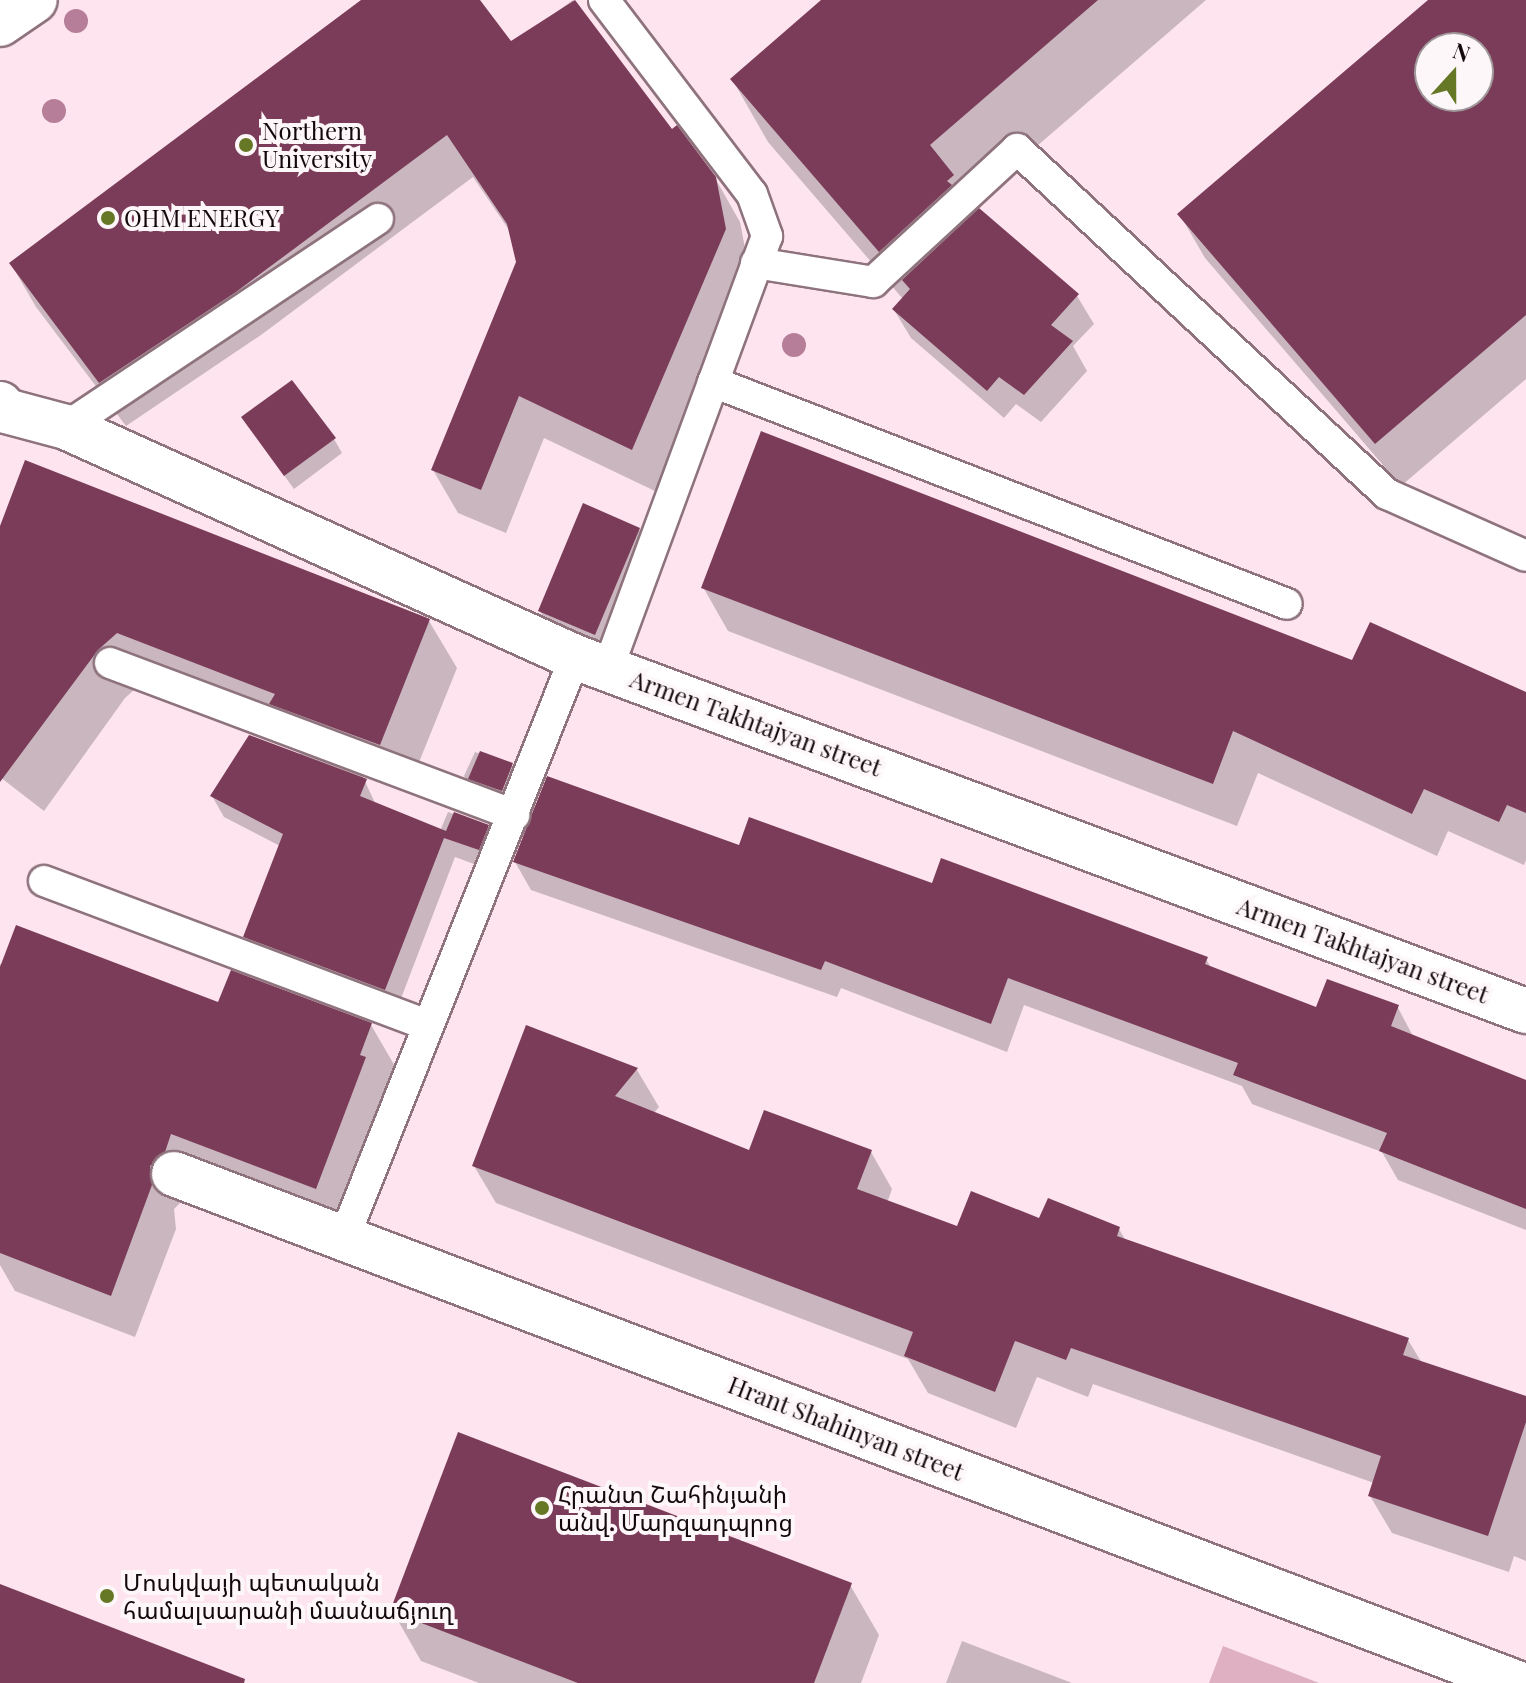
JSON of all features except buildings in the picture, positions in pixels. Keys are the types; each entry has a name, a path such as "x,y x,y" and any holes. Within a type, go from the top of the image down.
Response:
{"street":[{"path":"0,24 35,0"},
{"name":"Armen Takhtajyan street","path":"2,417 66,427 591,662 1526,1011"},
{"name":"Hrant Shahinyan street","path":"174,1174 1517,1683"}],"lane":[{"path":"344,1238 514,815 591,662 713,382 767,236 752,194 604,0"},
{"path":"756,263 873,282 1017,149 1387,494 1526,556"},
{"path":"66,427 378,219"},
{"path":"713,382 1287,604"},
{"path":"110,663 514,815"},
{"path":"44,881 428,1025"}],"shaded area":[{"path":"1223,1646 1319,1683 1209,1683"}],"place":[{"name":"Northern University","path":"246,145"},
{"name":"OHM ENERGY","path":"108,218"},
{"name":"Հրանտ Շահինյանի անվ. Մարզադպրոց","path":"542,1508"},
{"name":"Մոսկվայի պետական համալսարանի մասնաճյուղ","path":"107,1596"}]}
